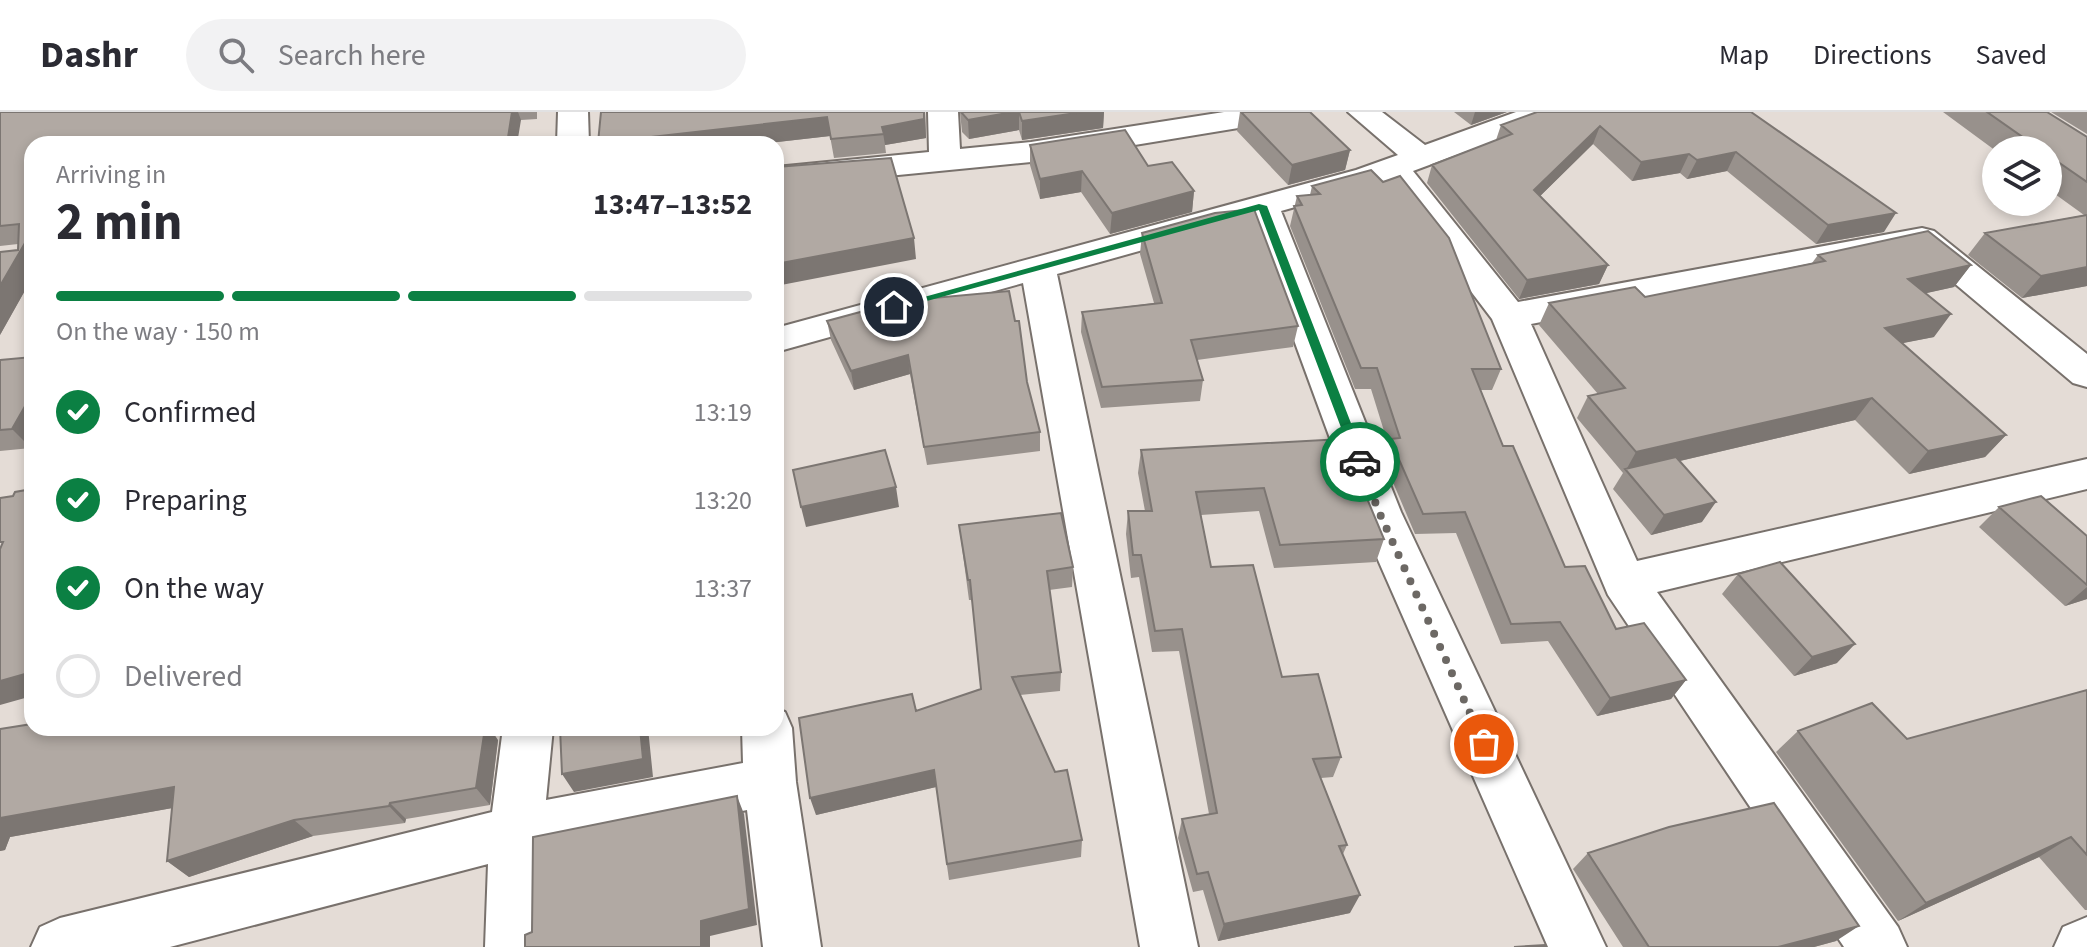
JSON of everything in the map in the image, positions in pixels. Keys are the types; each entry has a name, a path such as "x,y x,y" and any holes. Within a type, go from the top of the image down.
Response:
{"street":[{"path":"573,112 573,136"},
{"path":"943,112 945,159"},
{"path":"784,176 1046,150 1281,112"},
{"path":"1363,112 1408,163 1509,316 1624,582 1878,947"},
{"path":"784,338 1408,163 1545,112"},
{"path":"1262,206 1379,512 1577,947"},
{"path":"1882,210 1922,238 2087,374"},
{"path":"1509,316 1922,238"},
{"path":"1038,267 1169,947"},
{"path":"1624,582 2087,474"},
{"path":"514,947 516,831 527,736"},
{"path":"767,736 770,782 792,947"},
{"path":"60,947 516,831 770,782"}],"building":[{"path":"0,112 512,112 508,136 24,136 24,245 0,286 0,252 18,250 19,224 0,226"},
{"path":"601,112 924,112 924,119 882,127 884,134 831,139 827,117 660,136 599,136"},
{"path":"961,112 1013,112 968,120"},
{"path":"1019,112 1083,112 1022,121"},
{"path":"1241,112 1310,112 1350,150 1292,165"},
{"path":"1537,112 1751,112 1896,213 1828,225 1736,152 1697,160 1689,154 1641,162 1600,126 1534,190 1608,265 1527,280 1432,165 1512,134 1501,125"},
{"path":"1987,112 2047,112 2087,137 2087,182 2062,165 2062,136 2021,136"},
{"path":"1125,130 1148,166 1172,162 1194,191 1112,213 1082,171 1040,179 1030,145"},
{"path":"891,158 914,238 784,262 784,166"},
{"path":"1371,170 1383,182 1400,176 1449,238 1501,369 1472,369 1503,446 1513,446 1565,567 1585,566 1616,629 1644,623 1686,680 1610,698 1560,622 1511,624 1465,512 1423,514 1390,439 1400,438 1377,368 1361,368 1294,206 1302,205 1297,196 1320,194 1312,186"},
{"path":"1254,209 1298,326 1191,340 1203,380 1102,387 1082,312 1162,303 1142,233 1215,213"},
{"path":"2087,215 2087,267 2041,276 1985,233"},
{"path":"1928,231 1971,265 1908,279 1951,314 1885,328 2006,435 1928,451 1872,398 1636,452 1588,396 1625,388 1549,303 1635,287 1645,297 1825,261 1818,255"},
{"path":"1009,291 1015,321 1019,321 1027,382 1040,432 924,447 908,355 851,371 827,321 901,301"},
{"path":"24,358 24,408 12,429 0,430 0,360"},
{"path":"1342,439 1384,539 1280,545 1264,488 1196,492 1211,567 1253,565 1282,677 1318,674 1341,757 1313,759 1347,845 1339,846 1360,895 1224,924 1208,872 1197,874 1182,819 1217,813 1182,629 1155,631 1141,555 1133,555 1128,511 1152,511 1141,450"},
{"path":"885,450 896,487 801,507 793,470"},
{"path":"1676,457 1716,502 1664,515 1625,469"},
{"path":"24,490 24,674 0,681 0,549 3,542 0,542 0,498 13,496 15,492"},
{"path":"2041,496 2087,536 2087,585 1999,507"},
{"path":"1061,513 1073,567 1047,571 1061,672 1012,677 1055,772 1067,770 1082,840 947,864 934,770 810,798 799,718 912,694 916,711 981,689 970,580 959,525"},
{"path":"1780,562 1855,644 1812,657 1738,574"},
{"path":"2087,690 2087,855 2071,837 1926,903 1798,731 1872,703 1907,739"},
{"path":"24,725 24,736 484,736 476,788 390,803 389,806 294,820 167,861 174,787 0,818 0,729"},
{"path":"560,736 641,736 643,759 562,774"},
{"path":"737,796 749,909 701,921 701,947 525,947 525,935 532,932 533,837"},
{"path":"1774,803 1859,926 1778,947 1649,947 1588,853 1669,827"}],"way so far":[{"path":"1360,462 1379,512 1484,744"}],"route":[{"path":"894,307 1262,206 1360,462"}]}
